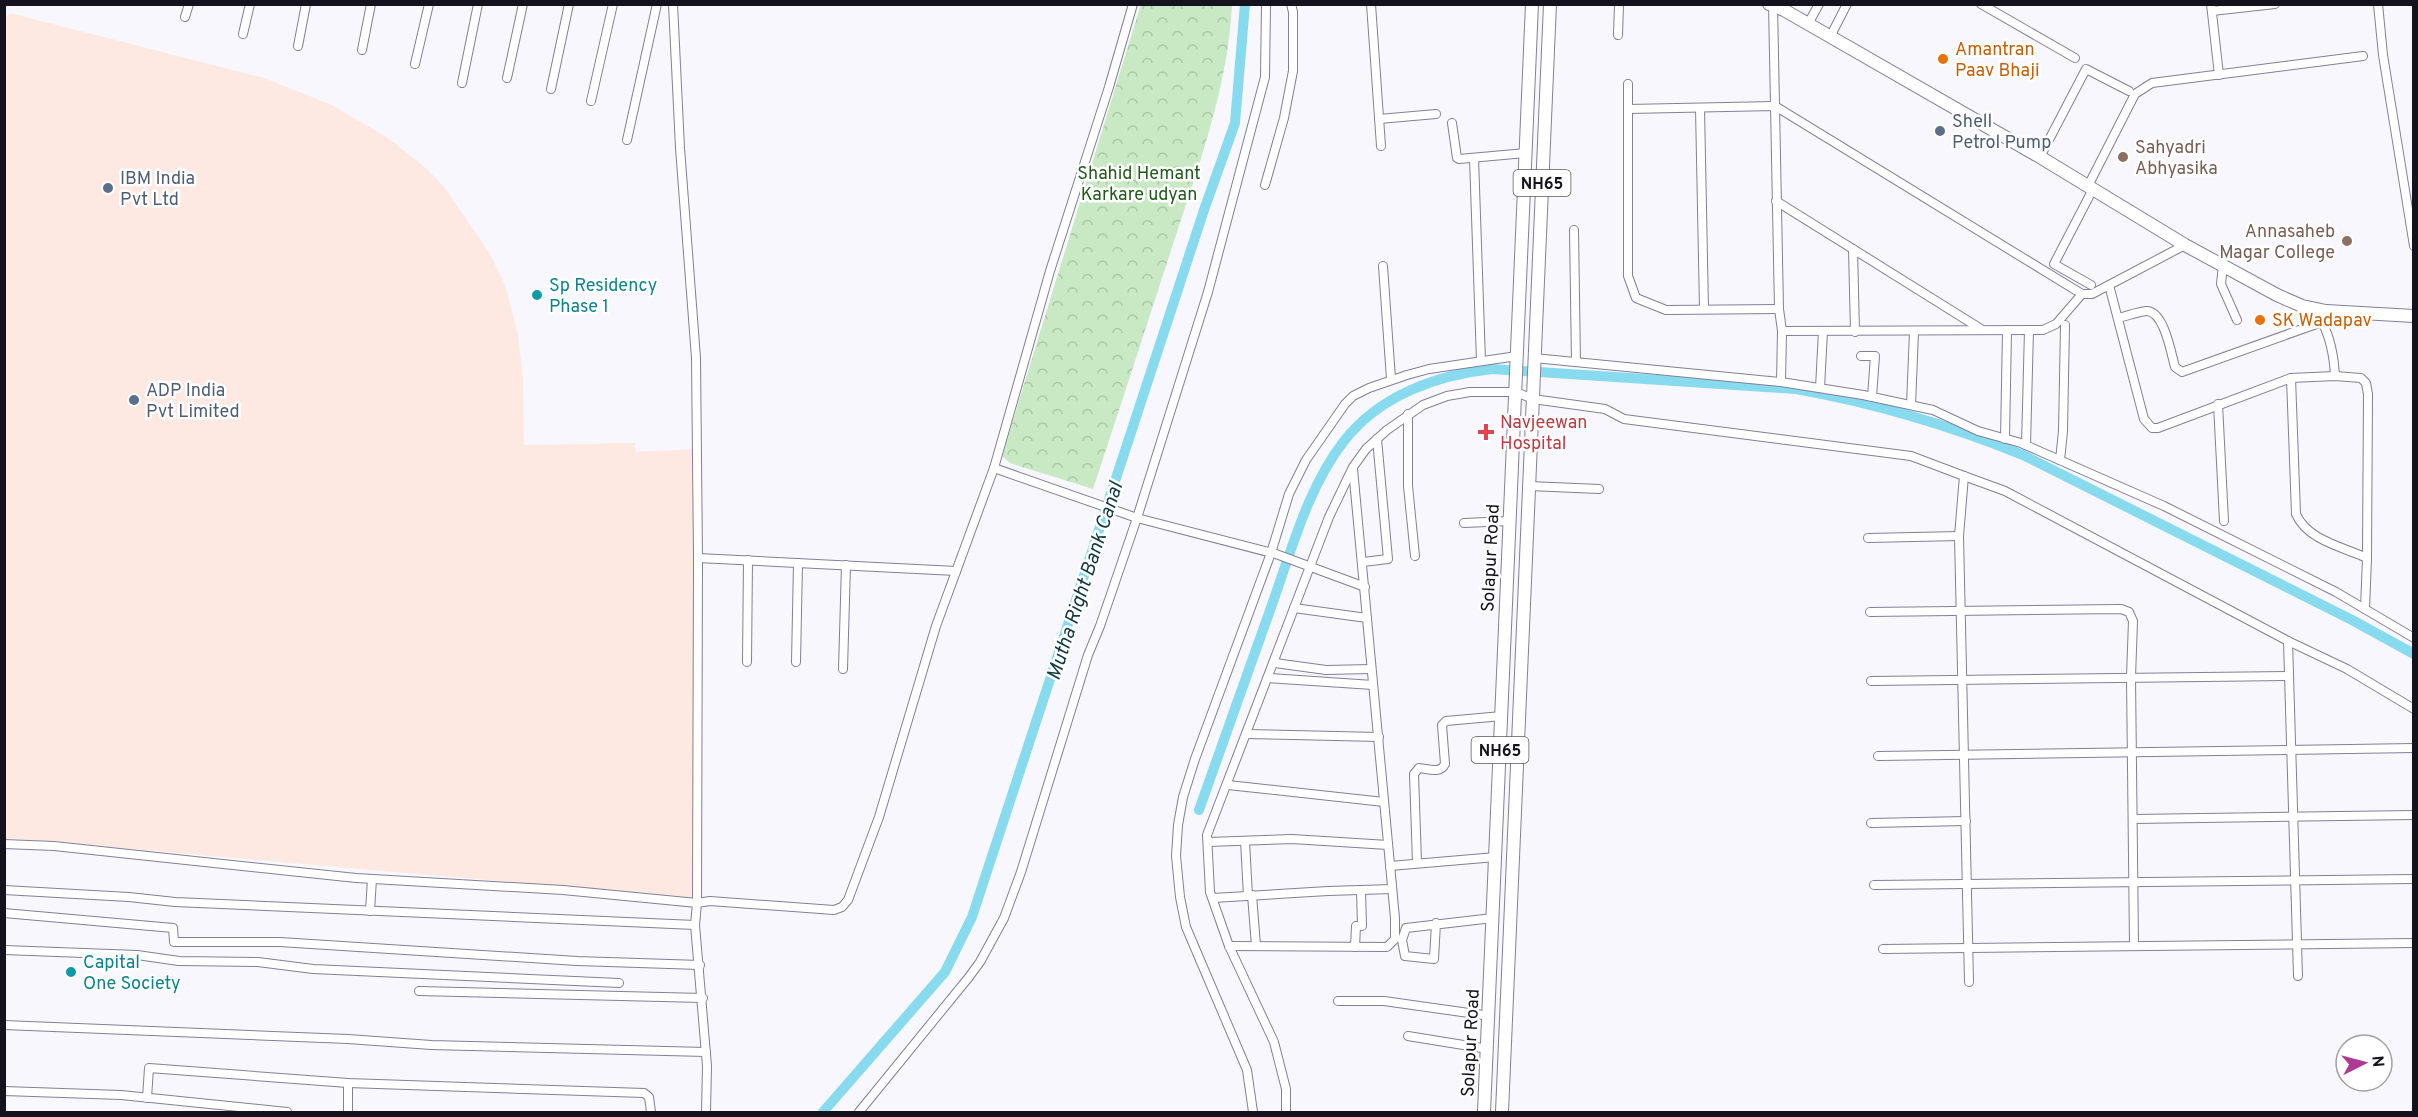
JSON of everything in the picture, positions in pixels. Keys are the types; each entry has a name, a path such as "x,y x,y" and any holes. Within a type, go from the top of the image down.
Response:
{"main road":[{"name":"Solapur Road","path":"1484,1113 1532,4"},
{"name":"Solapur Road","path":"1502,1113 1550,4"},
{"path":"1772,5 2040,157 2185,245 2302,306 2324,316 2414,316"}],"street":[{"path":"184,17 189,4"},
{"path":"243,34 250,4"},
{"path":"298,46 306,4"},
{"path":"362,50 371,4"},
{"path":"416,64 429,4"},
{"path":"462,83 478,4"},
{"path":"507,78 523,4"},
{"path":"551,89 569,4"},
{"path":"591,101 613,4"},
{"path":"627,140 657,4"},
{"path":"673,4 679,126 696,358 698,558 697,903 695,925 706,1052 705,1113"},
{"path":"4,844 54,846 372,879 563,890 697,903 710,901 834,910 843,907 848,900 879,817 936,626 994,468 1050,271 1133,4"},
{"path":"859,1113 980,962 1004,918 1021,872 1088,655 1208,292 1265,77 1266,4"},
{"path":"1265,185 1284,118 1293,70 1291,4"},
{"path":"1371,4 1381,147"},
{"path":"1618,35 1619,4"},
{"path":"1808,24 1819,4"},
{"path":"1830,37 1847,4"},
{"path":"1981,4 2075,58"},
{"path":"2219,75 2212,8 2275,4"},
{"path":"2378,4 2383,55 2414,246"},
{"path":"1772,5 1779,309 1782,332 1781,382"},
{"path":"2091,285 2054,264 2135,94 2143,87 2152,83 2363,56"},
{"path":"2040,157 2086,69 2129,91"},
{"path":"1628,84 1628,276 1636,298 1666,310 1779,309"},
{"path":"1628,109 1774,106 2082,294 2092,294 2185,245"},
{"path":"1700,108 1704,309"},
{"path":"1379,119 1436,114"},
{"path":"1452,123 1456,158 1526,153"},
{"path":"1474,158 1481,361"},
{"path":"1776,201 1983,330"},
{"path":"1574,230 1576,362"},
{"path":"1853,249 1855,332"},
{"path":"1383,266 1391,380"},
{"path":"2223,266 2221,284 2237,320"},
{"path":"2109,285 2144,419 2148,425 2158,428 2291,378 2335,376 2361,378 2366,383 2368,394 2367,558 2364,609"},
{"path":"1782,332 2029,330 2051,327 2082,294"},
{"path":"2118,318 2146,311 2154,312 2160,318 2175,367 2182,372 2324,316 2334,356 2335,376"},
{"path":"2060,460 2063,431 2065,325"},
{"path":"2005,439 2007,330"},
{"path":"2026,445 2029,330"},
{"path":"1820,388 1823,332"},
{"path":"1911,405 1914,332"},
{"path":"1861,356 1875,356 1872,397"},
{"path":"1253,1113 1247,1070 1186,927 1176,856 1178,825 1186,788 1274,554 1297,476 1345,404 1361,392 1429,369 1517,358"},
{"path":"1534,359 1781,382 1933,410 1978,431 2026,445 2164,506 2364,609 2414,638"},
{"path":"2291,378 2296,514 2300,525 2310,533 2367,558"},
{"path":"1286,1113 1286,1089 1274,1042 1229,946 1213,898 1208,842 1209,827 1228,785 1275,663 1294,608 1304,567 1353,467 1366,449 1408,414 1423,405 1447,396 1470,392 1516,390 1605,409 1624,419 1911,456 2005,491 2288,642 2347,669 2414,709"},
{"path":"2218,404 2224,521"},
{"path":"1408,414 1408,486 1415,556"},
{"path":"1362,562 1388,559 1377,439"},
{"path":"1229,946 1387,947 1391,944 1395,931 1353,467"},
{"path":"994,468 1133,516 1274,554 1304,567 1365,587"},
{"path":"1964,476 1959,536 1969,982"},
{"path":"1529,486 1599,489"},
{"path":"1464,523 1510,521"},
{"path":"1868,538 1959,536"},
{"path":"698,558 956,571"},
{"path":"747,662 748,560"},
{"path":"796,663 798,563"},
{"path":"843,669 846,565"},
{"path":"1294,608 1367,618"},
{"path":"1869,612 2121,609 2129,612 2133,621 2131,677 2134,946"},
{"path":"2288,642 2298,976"},
{"path":"1275,663 1326,670 1371,669"},
{"path":"1871,681 2289,676"},
{"path":"1268,678 1373,685"},
{"path":"1417,863 1414,774 1419,768 1439,770 1443,768 1445,764 1442,725 1446,721 1502,716"},
{"path":"1246,734 1379,737"},
{"path":"1878,756 2414,748"},
{"path":"1228,785 1384,802"},
{"path":"2133,819 2414,815"},
{"path":"1871,823 1966,821"},
{"path":"1208,842 1292,839 1388,845"},
{"path":"1245,841 1256,946"},
{"path":"1390,866 1496,857"},
{"path":"370,911 372,879"},
{"path":"1874,885 2414,879"},
{"path":"4,890 175,902 695,925"},
{"path":"1355,947 1356,926 1362,926 1361,890"},
{"path":"1213,898 1392,890"},
{"path":"4,913 173,928 174,942 280,942 565,961 700,965"},
{"path":"1436,923 1434,959 1405,956 1402,940 1404,930 1410,927 1436,923 1493,918"},
{"path":"1883,949 2414,943"},
{"path":"4,950 136,955 179,961 258,962 313,969 619,983"},
{"path":"419,991 703,998"},
{"path":"1338,1001 1384,1001 1490,1016"},
{"path":"4,1025 348,1039 430,1045 706,1052"},
{"path":"1408,1036 1488,1049"},
{"path":"147,1098 149,1068 348,1083 644,1094 649,1097 651,1113"},
{"path":"348,1083 348,1113"},
{"path":"4,1091 121,1095 287,1113"}],"shaded area":[{"path":"10,13 264,78 332,105 388,138 427,169 444,187 489,252 505,285 518,334 523,380 524,445 635,443 636,452 695,449 693,898 5,838 4,18"}],"green space":[{"name":"Shahid Hemant Karkare udyan","path":"1141,4 1232,5 1225,64 1203,152 1093,489 1010,463 1002,456"}],"waterway":[{"name":"Mutha Right Bank Canal","path":"823,1112 945,972 972,917 1204,210 1235,123 1245,4"},
{"path":"1199,810 1303,517 1332,458 1358,425 1392,400 1430,382 1492,369 1796,389 1883,408 1939,425 2023,455 2352,620 2414,654"}],"place":[{"name":"Amantran Paav Bhaji","path":"1943,59"},
{"name":"Shell Petrol Pump","path":"1940,131"},
{"name":"Sahyadri Abhyasika","path":"2123,157"},
{"name":"IBM India Pvt Ltd","path":"108,188"},
{"name":"Annasaheb Magar College","path":"2347,241"},
{"name":"Sp Residency Phase 1","path":"537,295"},
{"name":"SK Wadapav","path":"2260,320"},
{"name":"ADP India Pvt Limited","path":"134,400"},
{"name":"Navjeewan Hospital","path":"1486,432"},
{"name":"Capital One Society","path":"71,972"}]}
